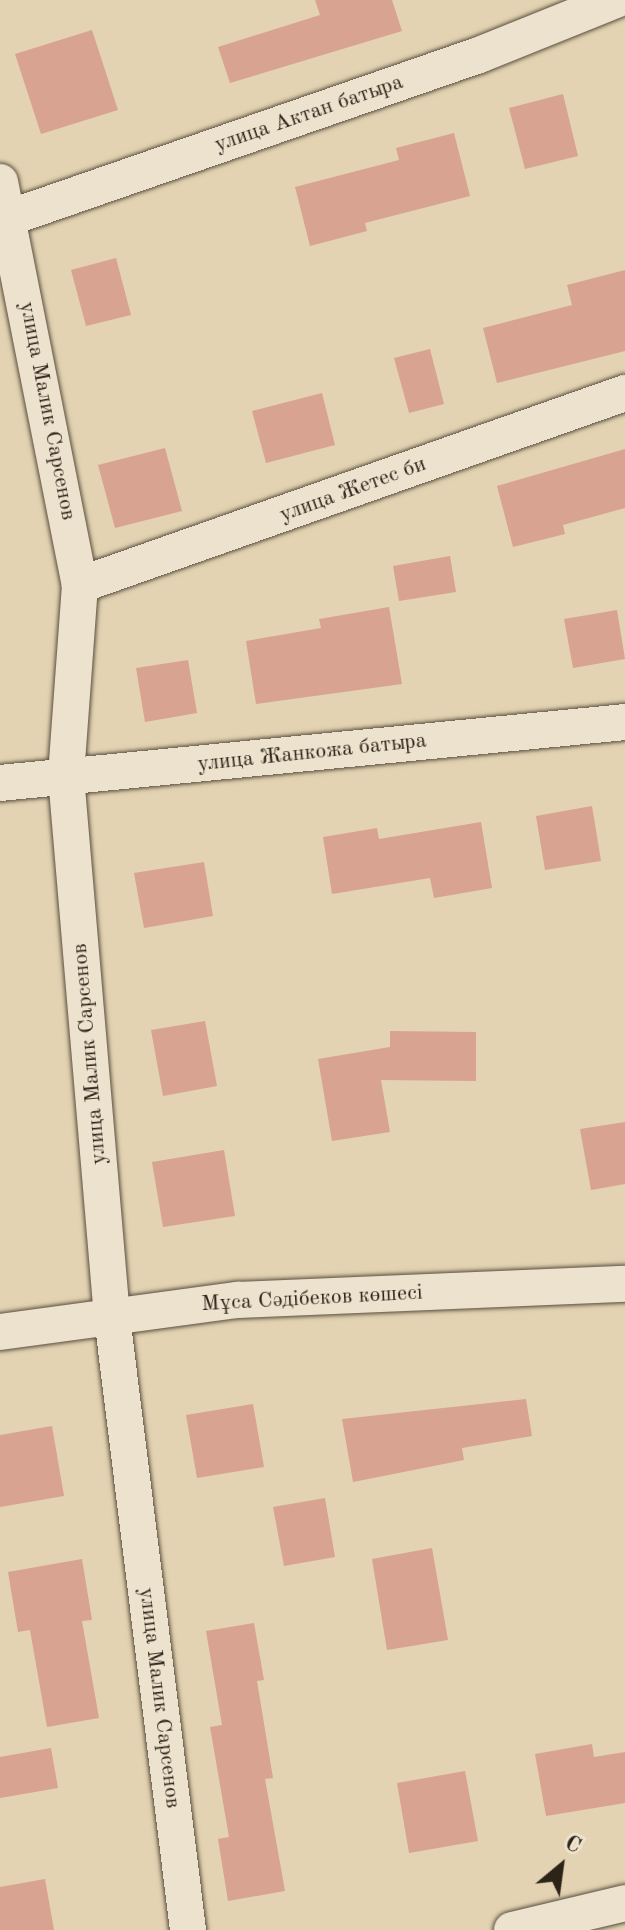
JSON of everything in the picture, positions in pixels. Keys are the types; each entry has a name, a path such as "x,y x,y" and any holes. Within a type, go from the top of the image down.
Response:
{"street":[{"name":"улица Актан батыра","path":"5,220 479,55 616,0"},
{"name":"улица Малик Сарсенов","path":"0,182 5,220 80,585 66,776 112,1317 188,1930"},
{"name":"улица Жетес би","path":"80,585 625,393"},
{"name":"улица Жанкожа батыра","path":"0,783 625,722"},
{"name":"Мұса Сәдібеков көшесі","path":"0,1332 238,1300 625,1284"},
{"path":"512,1930 625,1903"}],"building":[{"path":"315,0 392,0 402,31 230,83 218,47 320,15"},
{"path":"92,30 118,110 41,134 15,54"},
{"path":"563,94 578,156 525,169 509,108"},
{"path":"454,133 470,196 365,223 367,231 310,246 295,187 399,160 396,148"},
{"path":"116,258 131,315 86,326 71,270"},
{"path":"625,270 625,351 497,383 483,328 572,305 567,285"},
{"path":"430,349 444,404 409,413 394,358"},
{"path":"322,393 335,445 266,463 252,411"},
{"path":"165,448 182,511 115,528 98,465"},
{"path":"625,449 625,508 563,525 565,534 513,547 497,486"},
{"path":"450,556 456,592 399,601 393,566"},
{"path":"389,607 402,684 256,704 246,641 321,628 319,619"},
{"path":"617,610 625,659 573,668 564,619"},
{"path":"188,660 197,713 145,722 136,668"},
{"path":"592,806 601,861 545,870 536,816"},
{"path":"481,822 492,888 434,898 430,878 332,894 323,837 377,828 379,839"},
{"path":"204,862 213,916 144,928 134,873"},
{"path":"205,1021 217,1086 163,1096 151,1030"},
{"path":"390,1031 476,1032 476,1081 381,1080 390,1132 332,1141 318,1059 390,1047"},
{"path":"625,1122 625,1184 591,1190 580,1129"},
{"path":"224,1150 235,1216 163,1227 152,1162"},
{"path":"526,1399 532,1436 462,1448 464,1460 353,1482 342,1419"},
{"path":"253,1404 264,1467 197,1478 186,1415"},
{"path":"52,1426 64,1496 0,1507 0,1435"},
{"path":"325,1498 335,1557 284,1566 273,1507"},
{"path":"432,1548 448,1640 387,1650 372,1559"},
{"path":"82,1559 92,1620 82,1621 99,1718 47,1727 30,1630 18,1632 8,1572"},
{"path":"254,1623 264,1680 257,1681 273,1778 265,1779 285,1891 228,1901 218,1839 229,1837 210,1727 222,1725 206,1631"},
{"path":"592,1744 594,1757 625,1752 625,1803 546,1816 535,1754"},
{"path":"51,1748 58,1788 0,1798 0,1757"},
{"path":"465,1771 478,1841 409,1853 397,1783"},
{"path":"45,1879 54,1930 0,1930 0,1887"}]}
